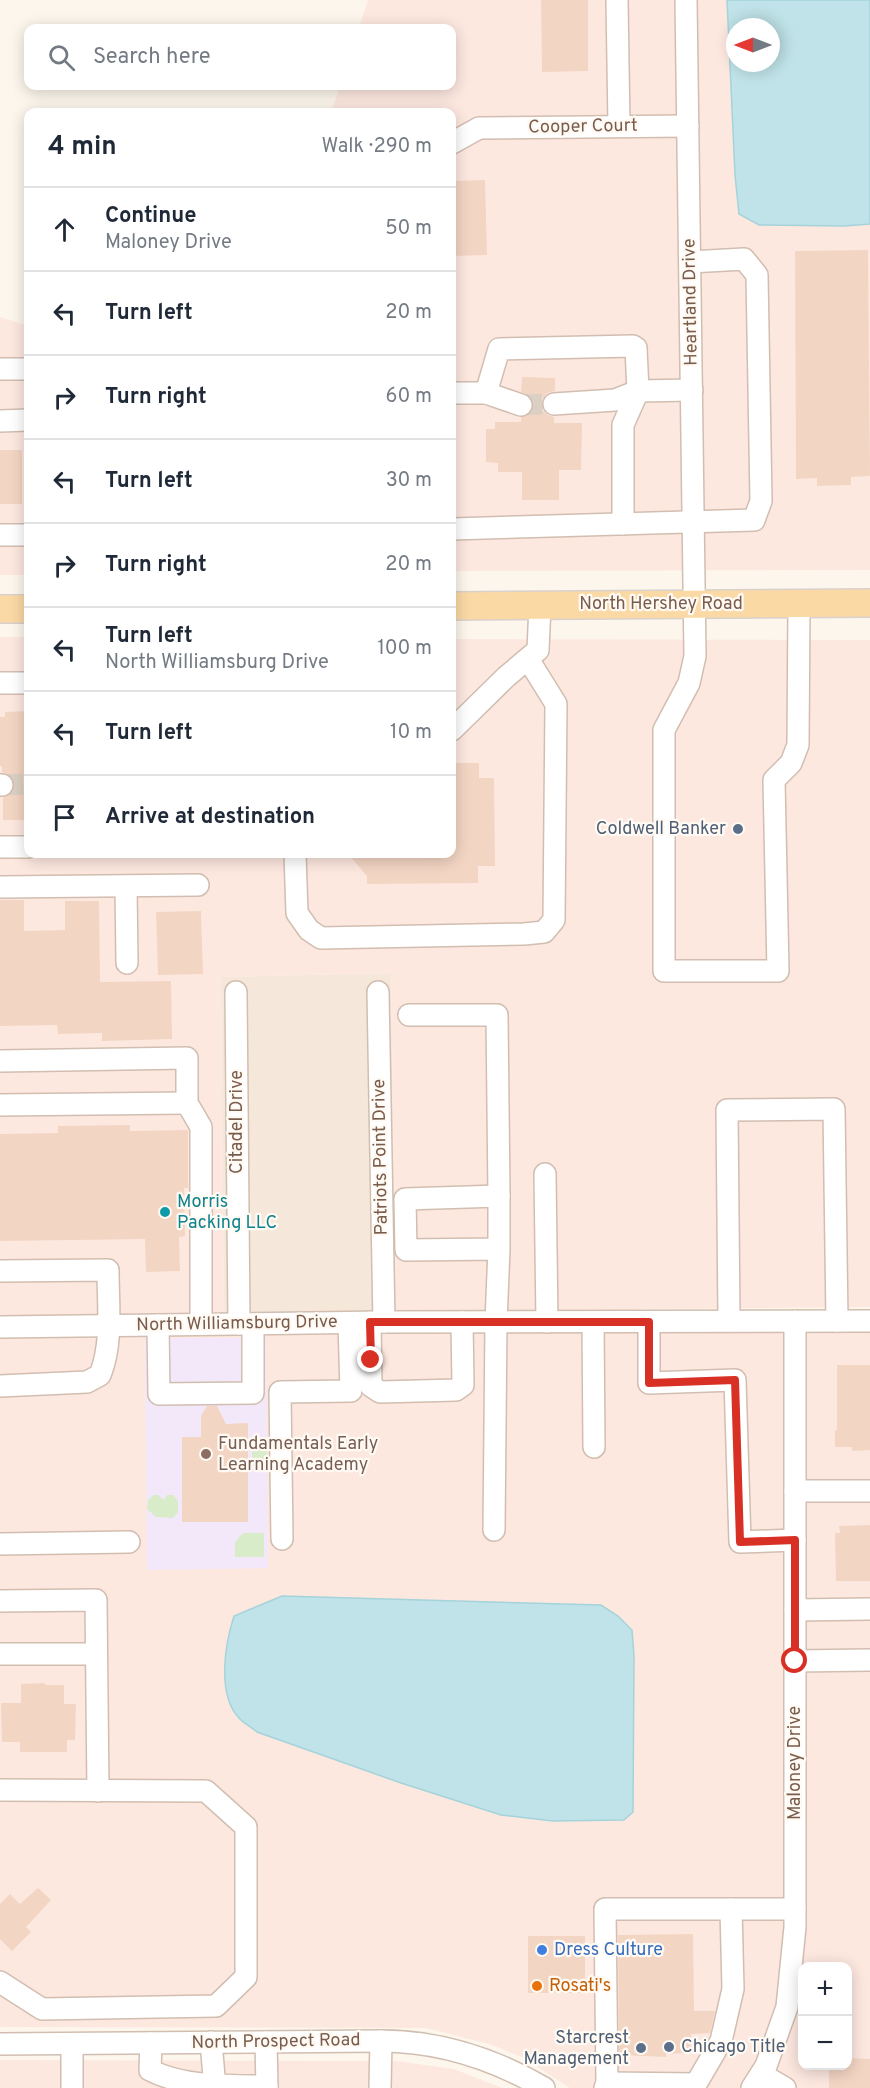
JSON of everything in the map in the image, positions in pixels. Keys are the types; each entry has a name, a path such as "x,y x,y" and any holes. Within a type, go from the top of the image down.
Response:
{"main road":[{"name":"North Hershey Road","path":"456,606 870,603"},
{"path":"0,609 24,609"}],"street":[{"path":"617,0 619,126"},
{"name":"Heartland Drive","path":"686,0 695,522 695,656 689,683 664,730 664,971 777,971 774,780 791,763 798,745 799,604"},
{"name":"Cooper Court","path":"456,141 479,128 688,126"},
{"path":"456,529 754,520 761,501 757,275 744,259 690,262"},
{"path":"486,393 499,349 633,346 636,348 638,391 623,425 623,524"},
{"path":"0,369 24,369"},
{"path":"554,404 615,400 638,391 692,390"},
{"path":"456,393 486,393 521,405"},
{"path":"0,421 24,420"},
{"path":"0,535 24,535"},
{"path":"456,726 506,677 538,650 540,605"},
{"path":"295,858 297,913 309,930 321,938 544,932 554,920 556,704 528,659"},
{"path":"0,683 24,683"},
{"path":"0,847 24,847"},
{"path":"0,887 198,885"},
{"path":"126,886 127,963"},
{"name":"Citadel Drive","path":"158,1325 159,1394 253,1394 246,1324 236,992"},
{"name":"Patriots Point Drive","path":"368,1322 378,992"},
{"path":"409,1015 497,1015 499,1249 494,1530"},
{"path":"0,1061 187,1058 187,1103 201,1127 201,1324"},
{"path":"0,1105 187,1103"},
{"path":"729,1322 727,1110 823,1109 834,1109 837,1321"},
{"path":"544,1174 547,1322"},
{"path":"499,1196 405,1199 406,1250 499,1249"},
{"path":"0,1271 108,1270 108,1325 105,1363 100,1376 87,1382 0,1386"},
{"name":"North Williamsburg Drive","path":"0,1327 368,1322 870,1321"},
{"path":"368,1322 371,1386 380,1392 456,1390 463,1385 462,1322"},
{"path":"282,1539 280,1392 351,1391 368,1322"},
{"path":"593,1322 594,1448"},
{"path":"649,1322 649,1383 735,1380 740,1542 795,1540"},
{"name":"Maloney Drive","path":"757,2081 766,2066 787,2007 795,1927 795,1322"},
{"path":"795,1491 870,1491"},
{"path":"0,1544 129,1542"},
{"path":"0,1601 96,1600 98,1791"},
{"path":"795,1610 870,1609"},
{"path":"0,1654 96,1654"},
{"path":"795,1661 870,1660"},
{"path":"0,1790 206,1791 246,1827 246,1977 216,2006 42,2008 0,1982"},
{"path":"731,1909 733,1989 722,2041 696,2084 606,2086 605,1909 731,1909 795,1909"},
{"path":"42,2008 43,2044"},
{"path":"380,2088 381,2041"},
{"name":"North Prospect Road","path":"0,2044 381,2041 412,2043 459,2051 504,2067 544,2088"},
{"path":"211,2042 215,2086"},
{"path":"151,2043 150,2070 163,2077 215,2086 267,2087 266,2042"},
{"path":"72,2044 72,2088"},
{"path":"757,2081 785,2088"}],"shaded area":[{"path":"368,0 870,0 870,570 456,571 456,108 332,108 339,90 456,90 456,24 360,24"},
{"path":"0,317 24,325 24,575 0,575"},
{"path":"0,637 24,637 24,858 456,858 456,639 870,640 870,1307 635,1309 634,1332 870,1329 870,2088 570,2088 522,2057 489,2044 426,2028 0,2027","holes":["391,973 396,1312 224,1314 221,977"]},
{"path":"391,973 396,1313 224,1314 221,977"},
{"name":"Fundamentals Early Learning Academy","path":"145,1338 266,1338 268,1568 147,1570"},
{"path":"0,2060 396,2061 454,2069 502,2088 0,2088"}],"green space":[{"path":"255,1442 263,1442 267,1445 267,1464 263,1468 257,1468 252,1464 252,1445"},
{"path":"153,1495 158,1495 164,1500 167,1495 173,1495 178,1501 178,1512 173,1518 156,1517 147,1509 148,1500"},
{"path":"243,1533 264,1533 264,1557 235,1557 235,1542"}],"water":[{"path":"727,0 870,0 870,224 759,225 739,214 730,72 780,72 780,18 728,18"},
{"path":"282,1596 601,1605 618,1616 632,1630 634,1656 633,1812 624,1820 553,1821 501,1815 401,1783 257,1732 238,1717 227,1695 225,1668 228,1640 234,1616"}],"building":[{"path":"541,0 588,0 588,71 542,72"},
{"path":"485,180 487,255 456,256 456,181"},
{"path":"868,250 870,476 851,477 851,485 817,486 817,478 796,479 795,251"},
{"path":"522,377 555,378 555,391 547,393 542,399 543,411 554,417 554,423 582,423 581,470 559,470 559,500 522,500 522,472 498,472 498,463 486,462 486,429 495,429 495,422 521,422 521,417 529,415 533,410 534,403 531,397 521,392"},
{"path":"0,450 22,450 22,504 0,504"},
{"path":"24,711 24,820 3,820 3,798 13,792 15,784 13,778 2,772 2,766 0,766 0,717 5,717 5,712"},
{"path":"456,763 479,763 479,778 494,778 495,866 478,866 478,883 367,884 367,876 351,858 456,858"},
{"path":"0,900 24,900 24,931 65,930 65,901 99,901 100,982 171,981 172,1039 102,1041 102,1033 58,1034 57,1025 0,1026"},
{"path":"201,911 203,974 158,975 156,912"},
{"path":"130,1125 130,1131 188,1130 188,1188 184,1188 185,1236 179,1237 180,1271 146,1272 145,1239 0,1241 0,1134 58,1133 58,1126"},
{"path":"837,1365 870,1365 870,1450 852,1451 852,1447 835,1447"},
{"path":"207,1406 217,1406 226,1424 248,1423 248,1522 182,1522 182,1437 201,1437 201,1416"},
{"path":"870,1525 870,1581 836,1581 835,1533 840,1533 839,1526"},
{"path":"45,1683 45,1685 64,1685 64,1704 76,1704 75,1740 67,1740 67,1752 20,1752 20,1742 2,1742 1,1703 21,1703 21,1684"},
{"path":"38,1888 51,1900 26,1927 31,1932 12,1951 0,1939 0,1904 10,1894 20,1904"},
{"path":"693,1934 694,2011 715,2011 710,2033 691,2034 691,2053 666,2054 666,2057 619,2055 618,1935"},
{"path":"528,1936 585,1936 585,1993 528,1993"},
{"path":"852,2058 870,2059 870,2088 829,2088 829,2070 852,2070"}],"tunnel":[{"path":"521,405 554,404"},
{"path":"2,785 24,784"}],"place":[{"name":"Coldwell Banker","path":"738,829"},
{"name":"Morris Packing LLC","path":"165,1212"},
{"name":"Fundamentals Early Learning Academy","path":"206,1454"},
{"name":"Dress Culture","path":"542,1950"},
{"name":"Rosati's","path":"537,1986"},
{"name":"Chicago Title","path":"669,2047"},
{"name":"Starcrest Management","path":"641,2048"}],"route":[{"path":"371,1360 370,1322 649,1322 649,1383 735,1380 740,1542 795,1540 795,1661"}]}
